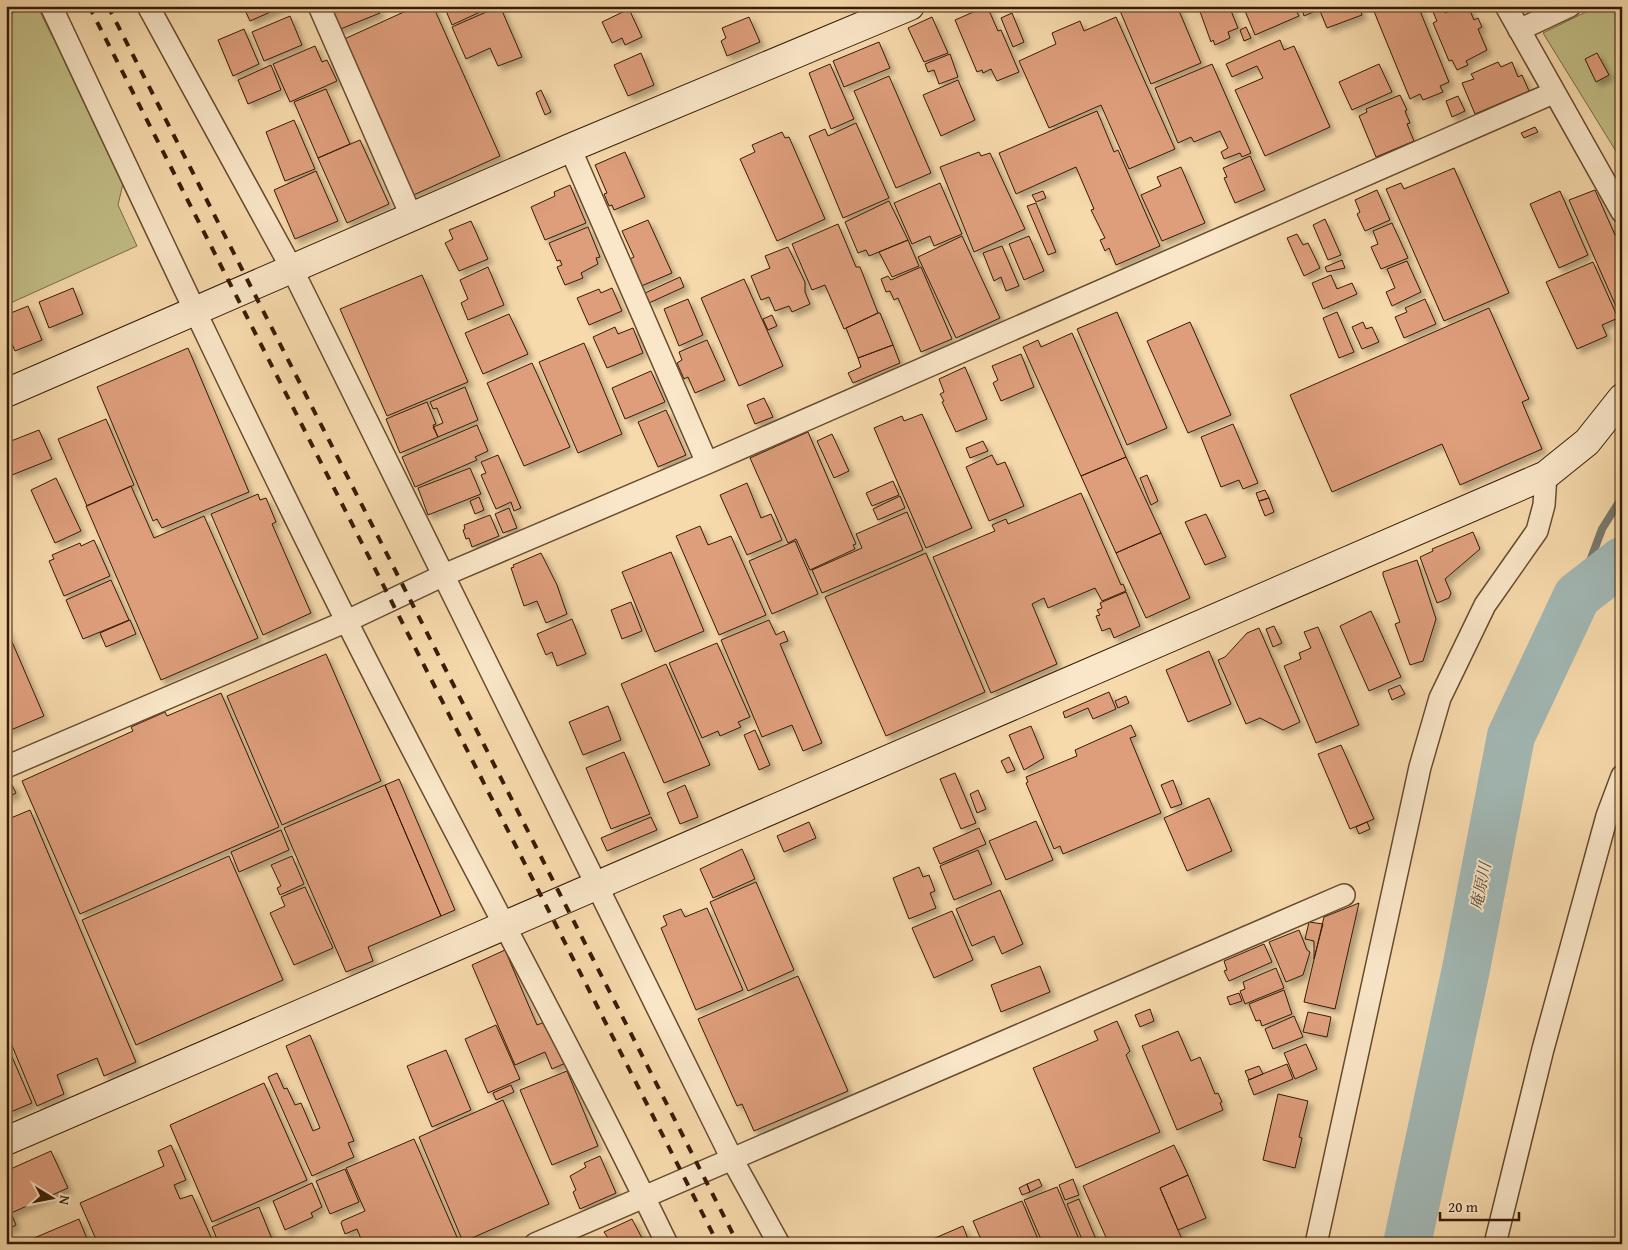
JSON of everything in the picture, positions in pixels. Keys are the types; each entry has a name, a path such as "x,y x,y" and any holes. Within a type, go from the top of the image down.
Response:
{"street":[{"path":"51,6 195,311 347,621 505,925 667,1244"},
{"path":"148,6 292,269 598,884 732,1159 779,1244"},
{"path":"319,6 412,218"},
{"path":"6,393 570,148 910,6"},
{"path":"1506,6 1553,93 1622,212"},
{"path":"1519,30 1570,6"},
{"path":"6,767 347,621 444,575 707,463 1553,93"},
{"path":"570,148 707,463"},
{"path":"6,1141 1546,475 1587,442 1622,398"},
{"path":"1316,1244 1418,776 1440,698 1485,605 1537,531 1544,505 1546,475"},
{"path":"1495,1244 1546,1040 1607,816 1622,776"},
{"path":"535,1244 1344,895"}],"shaded area":[{"path":"25,6 37,6 124,179 118,205 137,246 6,305 6,17"},
{"path":"1598,6 1622,6 1622,161 1543,33"}],"building":[{"path":"243,6 284,6 250,21"},
{"path":"322,6 377,6 380,13 333,32"},
{"path":"417,6 433,6 500,156 409,197 340,41"},
{"path":"444,6 493,6 452,25"},
{"path":"500,6 522,57 498,66 490,48 466,59 452,27"},
{"path":"987,6 998,31 1001,30 1019,72 997,81 991,69 983,73 982,70 977,72 955,20"},
{"path":"1118,6 1177,6 1201,63 1151,84"},
{"path":"1198,6 1229,6 1238,28 1228,32 1230,38 1215,45 1213,40 1211,42"},
{"path":"1243,6 1294,6 1299,16 1255,35"},
{"path":"1301,6 1327,6 1304,16"},
{"path":"1334,6 1359,6 1362,15 1327,28 1320,11"},
{"path":"1381,6 1418,6 1449,82 1440,86 1443,92 1423,100 1420,94 1410,99 1373,9"},
{"path":"1461,6 1468,6 1474,20 1478,18 1482,27 1478,29 1487,50 1466,61 1468,65 1457,70 1452,60 1449,61 1433,23 1437,21 1433,12 1443,8 1445,13"},
{"path":"629,9 642,37 625,45 622,38 612,43 602,22"},
{"path":"1012,13 1024,42 1013,47 1001,18"},
{"path":"290,16 302,45 264,61 252,32"},
{"path":"749,17 760,42 727,56 721,41 726,38 722,28"},
{"path":"932,17 948,53 924,62 908,28"},
{"path":"1116,17 1175,149 1129,169 1101,105 1049,128 1019,61 1056,44 1052,33 1080,21 1084,31"},
{"path":"1246,27 1251,38 1244,41 1240,30"},
{"path":"244,29 259,64 233,76 218,40"},
{"path":"1280,40 1284,50 1294,46 1330,127 1265,156 1235,90 1263,78 1257,66 1232,77 1226,64"},
{"path":"879,42 890,68 844,87 833,61"},
{"path":"315,46 322,62 327,60 337,81 290,102 273,64"},
{"path":"641,53 654,85 628,96 614,65"},
{"path":"1597,53 1609,75 1596,82 1585,59"},
{"path":"950,54 958,77 939,84 934,70 928,72 925,64"},
{"path":"1498,62 1501,67 1512,62 1518,77 1522,75 1529,91 1475,114 1462,83 1474,79 1471,74"},
{"path":"830,64 854,119 831,129 809,73"},
{"path":"1212,64 1251,153 1242,157 1240,153 1224,159 1221,152 1228,148 1220,131 1194,142 1191,137 1178,143 1155,88"},
{"path":"1379,64 1392,92 1352,110 1339,82"},
{"path":"271,65 281,90 248,104 238,80"},
{"path":"889,76 931,173 896,188 854,91"},
{"path":"958,80 975,120 941,136 923,95"},
{"path":"326,89 350,144 318,158 294,102"},
{"path":"541,90 551,112 545,115 536,93"},
{"path":"1400,95 1407,110 1405,111 1410,123 1407,124 1414,141 1376,157 1359,116 1367,112 1366,109"},
{"path":"1458,96 1465,111 1452,117 1446,101"},
{"path":"1097,111 1114,152 1118,150 1160,246 1116,265 1109,248 1105,251 1100,240 1105,238 1091,210 1094,209 1076,167 1016,194 999,153"},
{"path":"294,120 315,169 285,181 266,132"},
{"path":"856,123 889,198 843,218 809,136 825,129 828,136"},
{"path":"1535,127 1538,132 1524,138 1521,133"},
{"path":"782,132 785,138 789,137 825,219 777,241 740,159 755,152 752,145"},
{"path":"360,140 389,204 347,223 318,158"},
{"path":"625,152 645,197 614,210 612,205 609,206 604,194 607,193 595,165"},
{"path":"979,152 981,156 990,153 1025,229 974,252 940,167"},
{"path":"1250,156 1265,190 1235,203 1224,178 1227,177 1223,168"},
{"path":"1181,167 1205,223 1162,241 1141,195 1161,186 1157,177"},
{"path":"1454,168 1509,293 1444,321 1386,189 1401,183 1404,189"},
{"path":"316,171 338,221 295,239 274,190"},
{"path":"940,183 962,234 934,246 930,236 912,244 894,203"},
{"path":"570,185 586,223 545,240 531,207 555,196 554,192"},
{"path":"1377,190 1390,220 1365,231 1357,214 1360,212 1355,200"},
{"path":"1595,190 1615,235 1620,233 1622,236 1622,320 1569,200"},
{"path":"1043,191 1046,198 1036,202 1032,195"},
{"path":"1560,191 1588,255 1559,268 1530,204"},
{"path":"889,201 908,240 869,256 866,250 858,253 845,222"},
{"path":"1036,203 1056,252 1048,255 1027,206"},
{"path":"1325,219 1341,255 1328,260 1313,225"},
{"path":"648,220 672,273 639,287 628,260 634,257 622,231"},
{"path":"471,221 488,259 459,271 445,243 453,239 449,230"},
{"path":"1392,223 1408,258 1381,269 1371,247 1378,244 1373,231"},
{"path":"838,224 856,267 860,267 878,313 844,329 825,285 812,290 792,244"},
{"path":"588,227 600,257 596,258 598,264 581,273 583,278 565,285 557,267 562,265 560,260 557,261 549,243"},
{"path":"1297,234 1303,245 1308,243 1320,268 1304,276 1287,238"},
{"path":"962,236 1000,318 956,338 918,257"},
{"path":"1029,236 1044,271 1024,280 1009,244"},
{"path":"908,240 919,266 892,277 879,252"},
{"path":"1002,246 1019,286 1006,291 1001,277 994,281 983,253"},
{"path":"788,247 805,282 805,292 810,304 792,312 789,306 775,311 769,297 761,300 751,276 770,268 765,256"},
{"path":"1342,260 1345,268 1327,272 1325,267"},
{"path":"1407,261 1421,292 1392,306 1386,292 1395,288 1387,269"},
{"path":"1593,262 1618,318 1602,325 1607,336 1577,349 1546,282"},
{"path":"488,267 504,305 468,320 461,303 468,299 460,280"},
{"path":"921,267 952,339 921,352 898,298 894,300 890,291 886,292 881,279 888,276 891,280"},
{"path":"422,275 468,382 387,416 340,309"},
{"path":"1331,275 1337,289 1352,283 1357,294 1323,309 1312,283"},
{"path":"680,277 684,287 649,303 645,293"},
{"path":"744,279 783,366 739,386 701,298"},
{"path":"73,288 83,314 49,328 39,302"},
{"path":"612,288 622,311 589,325 577,298 599,289 601,293"},
{"path":"688,299 703,335 679,346 664,309"},
{"path":"1425,299 1436,324 1404,338 1395,317 1407,312 1405,308"},
{"path":"28,306 42,340 15,351 6,330 6,315"},
{"path":"1489,308 1529,399 1522,402 1542,449 1460,485 1442,444 1332,492 1290,395"},
{"path":"1117,312 1167,428 1127,445 1077,329"},
{"path":"1337,312 1354,352 1339,358 1323,318"},
{"path":"880,313 893,345 858,358 846,328"},
{"path":"509,314 528,354 483,374 465,333"},
{"path":"772,315 777,326 768,330 763,319"},
{"path":"1190,322 1231,415 1188,433 1147,341"},
{"path":"1363,322 1366,329 1372,327 1379,342 1362,349 1352,327"},
{"path":"615,327 618,334 633,328 643,353 607,368 593,337"},
{"path":"1072,333 1126,457 1081,476 1023,347 1038,340 1041,347"},
{"path":"707,340 725,380 695,393 688,377 684,379 677,363 682,360 679,352"},
{"path":"584,343 622,434 578,453 539,362"},
{"path":"893,345 900,363 853,383 848,373 861,367 858,358"},
{"path":"188,348 249,492 162,528 157,519 153,521 97,387"},
{"path":"1021,354 1034,387 1001,401 993,383 998,380 992,366"},
{"path":"532,363 570,447 524,466 487,383"},
{"path":"965,367 987,419 956,432 942,402 944,401 940,394 944,392 939,379"},
{"path":"651,371 665,402 625,419 612,388"},
{"path":"465,387 478,420 438,437 433,427 443,423 437,408 433,409 430,402"},
{"path":"764,398 773,417 755,424 747,405"},
{"path":"427,402 436,424 433,425 438,437 400,453 386,419"},
{"path":"666,410 686,455 658,467 638,422"},
{"path":"922,414 972,528 926,548 874,428 902,416 904,421"},
{"path":"106,419 134,485 87,506 58,439"},
{"path":"1233,424 1258,483 1243,489 1239,480 1221,487 1201,437"},
{"path":"477,425 488,451 475,457 477,460 415,487 402,457"},
{"path":"39,430 52,459 12,475 6,461 6,443"},
{"path":"808,432 856,544 853,545 855,549 810,570 796,539 788,543 750,458"},
{"path":"832,434 849,471 834,478 817,441"},
{"path":"983,441 988,451 970,458 966,448"},
{"path":"498,455 521,508 514,511 511,502 496,509 481,475 486,473 481,462"},
{"path":"992,455 997,465 1005,462 1024,506 989,521 966,467"},
{"path":"1126,457 1161,533 1116,553 1081,476"},
{"path":"470,468 481,494 428,515 418,488"},
{"path":"1147,475 1158,501 1151,505 1140,478"},
{"path":"56,478 81,531 55,543 31,490"},
{"path":"893,481 899,495 872,506 866,493"},
{"path":"747,483 761,518 771,514 782,540 747,555 720,495"},
{"path":"131,486 154,538 204,516 258,638 161,680 86,506"},
{"path":"1265,490 1269,498 1259,501 1256,493"},
{"path":"1081,493 1121,585 1123,584 1126,591 1102,601 1095,588 1048,608 1044,598 1032,604 1057,664 991,693 933,557 995,531 992,525 1006,519 1008,524"},
{"path":"258,494 260,500 266,498 276,522 272,524 311,613 263,635 211,514"},
{"path":"900,496 905,508 878,520 873,509"},
{"path":"479,497 484,510 475,514 470,501"},
{"path":"1269,498 1274,512 1265,516 1259,501"},
{"path":"509,508 517,528 503,533 495,514"},
{"path":"907,512 923,550 822,593 812,570 862,548 856,534"},
{"path":"1206,514 1226,557 1205,565 1185,522"},
{"path":"490,515 499,536 472,547 469,538 466,539 463,530 465,529 464,525"},
{"path":"700,526 708,545 731,536 766,615 719,635 676,536"},
{"path":"1473,532 1480,549 1445,579 1451,593 1449,598 1437,603 1420,557 1433,551 1432,549"},
{"path":"1161,533 1190,598 1146,618 1116,553"},
{"path":"94,540 110,576 64,596 49,561 54,559 52,555 80,543 81,546"},
{"path":"795,541 818,594 772,614 749,561"},
{"path":"671,552 704,631 655,652 622,572"},
{"path":"541,553 557,585 567,614 546,623 537,601 524,606 511,568 514,567 513,565"},
{"path":"926,553 985,692 886,736 825,597"},
{"path":"1417,560 1436,619 1423,661 1410,665 1395,624 1400,622 1383,572"},
{"path":"111,580 129,620 83,639 66,600"},
{"path":"1126,592 1140,626 1114,638 1110,628 1102,631 1096,616 1100,615 1097,610 1102,608 1100,603"},
{"path":"631,602 642,631 622,639 611,610"},
{"path":"1371,611 1401,677 1369,691 1340,626"},
{"path":"572,619 586,654 557,666 552,652 546,655 537,634"},
{"path":"130,620 136,634 106,647 100,633"},
{"path":"769,620 776,635 784,631 788,641 780,644 822,743 803,751 792,725 762,737 721,640"},
{"path":"1274,626 1282,643 1273,647 1266,629"},
{"path":"1318,627 1359,725 1316,743 1284,666 1301,659 1299,653 1311,648 1304,632"},
{"path":"6,628 44,716 6,732"},
{"path":"1259,628 1300,722 1283,730 1260,718 1246,724 1218,660 1225,657 1247,633"},
{"path":"717,643 750,717 738,722 741,727 720,736 718,731 702,738 669,663"},
{"path":"1209,651 1231,704 1188,722 1166,670"},
{"path":"326,654 381,781 282,825 227,696"},
{"path":"666,664 710,765 664,783 621,684"},
{"path":"1400,685 1405,694 1392,700 1388,690"},
{"path":"1109,692 1116,709 1093,719 1088,708 1065,718 1063,712"},
{"path":"221,693 279,827 80,914 22,781 133,731 131,727 165,712 167,716"},
{"path":"1126,696 1129,703 1118,708 1115,701"},
{"path":"608,706 621,740 583,755 569,722"},
{"path":"1131,725 1136,736 1130,738 1161,813 1063,854 1060,846 1054,849 1026,783 1028,782 1026,777 1077,756 1075,750"},
{"path":"1031,726 1044,758 1024,770 1009,735"},
{"path":"755,730 770,765 759,770 744,735"},
{"path":"1341,745 1374,819 1350,829 1318,754"},
{"path":"624,752 650,814 611,829 586,768"},
{"path":"1009,757 1015,770 1007,773 1001,761"},
{"path":"955,773 976,823 961,829 940,779"},
{"path":"399,779 455,910 441,916 385,785"},
{"path":"1173,780 1182,804 1171,808 1161,785"},
{"path":"11,783 16,793 6,798 6,785"},
{"path":"385,785 441,916 368,947 373,961 346,972 284,828"},
{"path":"685,785 698,817 680,824 667,793"},
{"path":"978,790 986,809 977,813 970,794"},
{"path":"1209,798 1232,851 1187,871 1164,818"},
{"path":"30,810 136,1062 104,1076 97,1058 57,1075 64,1094 37,1106 6,1031 6,820"},
{"path":"651,817 657,830 607,851 601,838"},
{"path":"1036,821 1053,860 1006,880 989,841"},
{"path":"809,822 816,838 784,852 777,836"},
{"path":"1367,822 1370,829 1359,834 1356,827"},
{"path":"979,828 986,844 940,864 933,848"},
{"path":"281,830 289,850 239,872 231,852"},
{"path":"742,849 755,879 713,898 700,869"},
{"path":"978,850 992,884 954,900 940,866"},
{"path":"229,856 283,980 136,1045 82,920"},
{"path":"292,856 304,884 280,895 277,888 281,886 271,865"},
{"path":"919,867 923,877 929,875 935,891 930,893 936,908 909,919 893,878"},
{"path":"756,882 794,970 748,991 710,902"},
{"path":"305,887 333,948 294,965 270,913 285,906 281,897"},
{"path":"1000,890 1023,944 1002,954 994,936 972,946 956,909"},
{"path":"1359,903 1335,1009 1304,1002 1324,917"},
{"path":"707,908 743,990 696,1010 661,928 667,925 663,916 681,909 685,917"},
{"path":"952,911 973,960 934,978 912,928"},
{"path":"1309,922 1323,924 1314,959 1314,941 1305,939"},
{"path":"1299,930 1307,950 1310,952 1303,975 1286,982 1269,942"},
{"path":"1264,944 1272,962 1229,981 1224,971 1227,970 1224,961"},
{"path":"505,950 537,1025 550,1020 568,1062 552,1069 545,1052 515,1065 472,965"},
{"path":"1040,966 1050,992 1001,1012 991,985"},
{"path":"1276,968 1284,988 1245,1004 1240,991 1245,989 1243,982"},
{"path":"798,976 848,1091 754,1131 742,1104 737,1106 698,1019"},
{"path":"1284,990 1292,1014 1262,1026 1260,1020 1256,1021 1249,1004"},
{"path":"1239,993 1242,1001 1230,1005 1227,997"},
{"path":"1150,1009 1154,1021 1140,1027 1135,1015"},
{"path":"1308,1012 1331,1017 1327,1037 1303,1032"},
{"path":"1294,1016 1303,1037 1273,1049 1265,1029"},
{"path":"1117,1021 1130,1051 1126,1055 1160,1132 1076,1168 1033,1068 1098,1040 1094,1031"},
{"path":"496,1025 520,1079 488,1093 465,1039"},
{"path":"1178,1031 1191,1061 1200,1057 1215,1094 1218,1093 1222,1102 1220,1103 1223,1110 1177,1130 1142,1046"},
{"path":"310,1035 354,1141 348,1143 354,1157 312,1176 268,1077 277,1073 284,1089 287,1088 295,1105 301,1103 313,1131 320,1128 286,1046"},
{"path":"6,1043 32,1103 6,1114"},
{"path":"1306,1044 1317,1069 1295,1079 1284,1053"},
{"path":"446,1050 471,1110 432,1127 407,1066"},
{"path":"1287,1064 1293,1079 1254,1095 1248,1080"},
{"path":"1259,1066 1263,1074 1249,1080 1245,1071"},
{"path":"567,1071 598,1146 552,1165 520,1090"},
{"path":"264,1083 307,1180 212,1222 170,1125"},
{"path":"511,1085 514,1092 496,1100 493,1093"},
{"path":"1278,1094 1308,1101 1299,1137 1302,1138 1295,1168 1263,1160"},
{"path":"503,1100 549,1204 463,1242 419,1137"},
{"path":"414,1139 460,1244 363,1244 357,1229 345,1234 342,1221 365,1211 346,1168"},
{"path":"171,1145 186,1180 174,1185 180,1199 192,1195 214,1244 98,1244 80,1203 164,1166 158,1151"},
{"path":"1174,1145 1188,1175 1160,1188 1184,1244 1109,1244 1083,1186"},
{"path":"51,1151 68,1188 11,1213 16,1225 6,1230 6,1171"},
{"path":"600,1156 616,1193 580,1209 573,1192 576,1190 570,1176 586,1167 584,1163"},
{"path":"345,1169 359,1202 330,1214 316,1181"},
{"path":"1188,1175 1206,1218 1178,1230 1160,1188"},
{"path":"1039,1179 1042,1186 1030,1192 1027,1184"},
{"path":"1073,1179 1079,1195 1065,1200 1059,1185"},
{"path":"312,1183 322,1207 311,1213 313,1217 285,1230 273,1201"},
{"path":"1027,1184 1030,1192 1022,1195 1019,1188"},
{"path":"1057,1187 1081,1244 1043,1244 1024,1200"},
{"path":"1079,1199 1098,1244 1084,1244 1067,1204"},
{"path":"1022,1201 1040,1244 999,1244 998,1240 983,1244 973,1221"},
{"path":"259,1207 274,1244 219,1244 212,1227"},
{"path":"79,1219 89,1244 20,1244"},
{"path":"632,1219 645,1244 612,1244 604,1232"},
{"path":"963,1226 970,1244 921,1244"}],"waterway":[{"path":"1577,596 1602,529 1622,497"},
{"name":"庵原川","path":"1407,1244 1466,969 1511,736 1577,596 1622,561"}],"railway":[{"path":"89,6 718,1244"},
{"path":"108,6 738,1244"}]}
